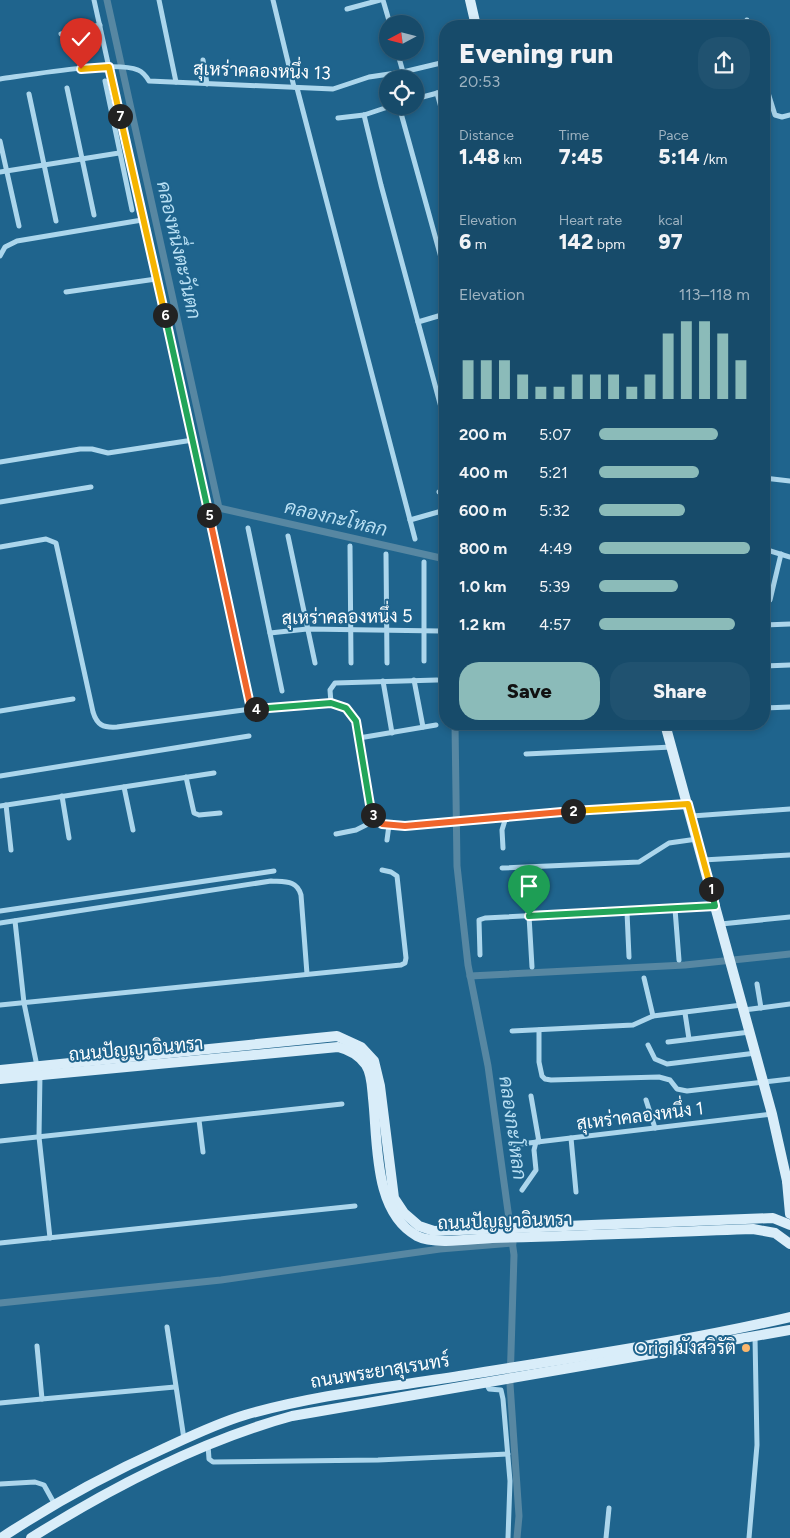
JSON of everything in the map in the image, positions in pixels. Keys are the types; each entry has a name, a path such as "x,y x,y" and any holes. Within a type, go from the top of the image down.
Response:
{"street":[{"path":"94,0 111,67 142,220 251,709"},
{"path":"158,0 176,82"},
{"path":"273,0 415,539"},
{"path":"347,9 382,0 387,15"},
{"path":"470,0 475,20"},
{"path":"61,34 100,25"},
{"path":"203,60 207,84"},
{"name":"สุเหร่าคลองหนึ่ง 13","path":"411,70 439,63"},
{"name":"สุเหร่าคลองหนึ่ง 13","path":"0,79 111,67 141,71 149,81 333,89 379,76"},
{"path":"105,81 132,210"},
{"path":"67,88 94,215"},
{"path":"424,97 437,93 439,100"},
{"path":"29,94 56,221"},
{"path":"770,99 775,115 782,117 790,115"},
{"path":"338,118 364,115 379,110"},
{"path":"364,115 439,400"},
{"path":"401,115 439,250"},
{"path":"0,141 19,226"},
{"path":"0,172 119,153"},
{"path":"0,256 5,247 17,241 142,220"},
{"path":"66,292 156,279"},
{"path":"418,322 439,316"},
{"path":"0,462 80,449 108,454 192,440"},
{"path":"770,478 790,480"},
{"path":"0,502 91,487"},
{"path":"410,520 439,512"},
{"path":"248,528 282,691"},
{"path":"288,536 315,663"},
{"path":"0,547 46,539 56,542 93,712 99,725 116,727 251,709 331,703 346,708 352,714 359,738 371,811 376,820 389,825 450,823 506,817 688,804"},
{"path":"350,546 351,663"},
{"path":"770,551 790,557"},
{"path":"386,554 387,663"},
{"path":"770,600 781,554"},
{"path":"424,562 424,661"},
{"path":"770,625 790,624"},
{"name":"สุเหร่าคลองหนึ่ง 5","path":"270,633 307,629 424,630 429,628 439,630"},
{"path":"770,666 790,665"},
{"path":"414,680 422,727"},
{"path":"331,703 330,690 335,683 437,680"},
{"path":"383,681 392,732"},
{"path":"0,711 73,699"},
{"path":"770,708 790,707"},
{"path":"359,738 436,725"},
{"path":"667,730 764,1082 788,1188 790,1214"},
{"path":"0,776 248,736"},
{"path":"526,754 672,747"},
{"path":"11,850 3,805 214,773"},
{"path":"186,777 194,813 199,815 220,812"},
{"path":"124,787 133,830"},
{"path":"62,796 69,838"},
{"path":"692,816 790,809"},
{"path":"503,848 502,830 506,817"},
{"path":"336,834 356,830 376,820"},
{"path":"387,840 389,825"},
{"path":"502,868 639,862 669,843 698,839"},
{"path":"703,860 790,855"},
{"path":"0,1005 405,963 396,876 391,872 382,870"},
{"path":"7,922 3,911 274,871"},
{"path":"0,923 271,881 293,883 299,888 301,895 307,974"},
{"path":"480,955 479,920 715,906"},
{"path":"24,908 26,919"},
{"path":"675,909 679,960"},
{"path":"627,912 629,957"},
{"path":"529,916 532,967"},
{"path":"720,924 790,917"},
{"path":"15,921 24,1003 39,1070 39,1137 50,1238"},
{"path":"644,978 653,1016"},
{"path":"757,984 761,1008"},
{"path":"512,1031 634,1025 653,1016 790,1004"},
{"path":"685,1013 689,1040"},
{"path":"538,1030 539,1062 542,1076 545,1079 659,1078 670,1080 677,1089 687,1091 790,1079"},
{"path":"668,1042 750,1032"},
{"name":"ถนนปัญญาอินทรา","path":"0,1079 39,1070 337,1036 350,1040 361,1047 374,1061 378,1073 389,1175 394,1198 398,1207 419,1226 434,1231 501,1233 753,1229 775,1233 790,1244"},
{"path":"648,1045 655,1059 667,1064 756,1053"},
{"name":"ถนนปัญญาอินทรา","path":"0,1070 39,1070"},
{"path":"522,1190 536,1170 538,1142 531,1096"},
{"path":"646,1100 655,1128"},
{"path":"0,1141 342,1104"},
{"name":"สุเหร่าคลองหนึ่ง 1","path":"512,1145 772,1114"},
{"path":"199,1120 203,1152"},
{"path":"571,1138 576,1192"},
{"path":"773,1218 784,1206 788,1188"},
{"path":"0,1243 355,1206"},
{"name":"ถนนปัญญาอินทรา","path":"521,1233 773,1218 790,1224"},
{"name":"ถนนพระยาสุเรนทร์","path":"31,1538 106,1495 208,1444 248,1427 292,1416 500,1380 524,1371 790,1317"},
{"path":"167,1326 184,1439"},
{"name":"ถนนพระยาสุเรนทร์","path":"1,1538 54,1503 114,1471 243,1415 303,1400 496,1369 524,1371 790,1330"},
{"path":"749,1538 757,1445 754,1336"},
{"path":"37,1346 42,1399"},
{"path":"486,1382 489,1389 501,1390 502,1392 510,1496 508,1538"},
{"path":"0,1403 175,1387"},
{"path":"208,1444 209,1459 213,1462 378,1460 508,1454"},
{"path":"0,1484 35,1482 44,1485 54,1503"},
{"path":"606,1538 609,1508"}],"waterway":[{"name":"คลองหนึ่งตะวันตก","path":"107,0 219,508 439,558"},
{"name":"คลองกะโหลก","path":"455,730 457,866 468,965 488,1066 514,1255 510,1384 519,1516 517,1538"},
{"path":"470,976 685,965 790,954"},
{"path":"0,1303 221,1280 440,1249 513,1243"}],"place":[{"name":"Origi มังสวิรัติ","path":"746,1348"}],"route":[{"path":"81,69 109,67 251,709 331,703 346,708 356,721 371,811 376,820 382,824 405,826 608,808 688,804 715,906 529,916"}]}
